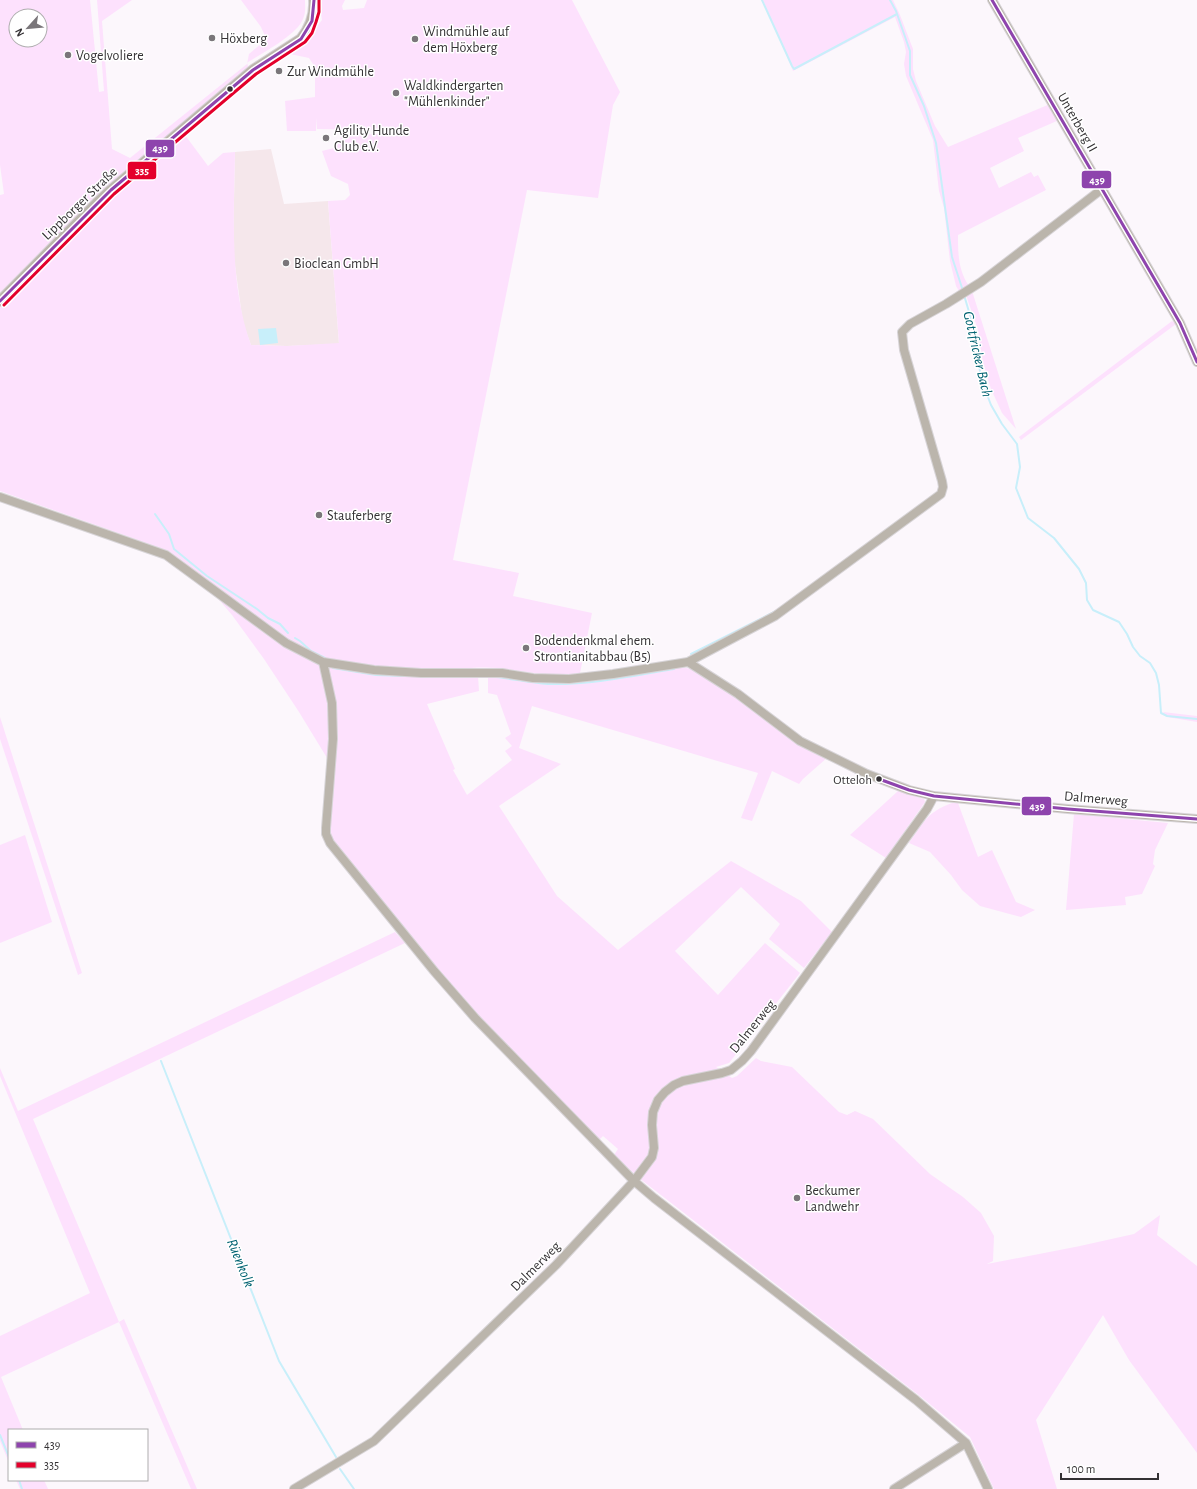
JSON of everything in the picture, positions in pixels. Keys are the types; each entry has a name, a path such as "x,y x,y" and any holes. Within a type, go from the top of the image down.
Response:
{"street":[{"name":"Lippborger Straße","path":"0,301 96,204 112,190 253,70 301,38 313,19 314,0"},
{"name":"Unterberg II","path":"992,0 1180,323 1197,362"},
{"path":"0,497 166,555 286,643 323,662 374,670 421,673 502,673 533,678 569,679 613,674 688,662 775,616 941,494 943,487 942,481 904,350 902,332 910,324 981,282 1102,189"},
{"path":"323,662 332,703 333,740 326,828 326,834 330,843 474,1018 634,1181 916,1400 966,1442 988,1489"},
{"path":"688,662 738,694 800,741 879,780 908,790 934,796"},
{"name":"Dalmerweg","path":"294,1489 374,1441 556,1264 634,1181 652,1157 654,1148 652,1118 658,1100 674,1085 683,1081 722,1074 731,1070 742,1061 751,1051 927,809 934,796 1075,810 1197,819"},
{"path":"894,1489 966,1442"}],"shaded area":[{"path":"0,0 90,0 99,92 104,91 97,0 132,0 102,21 112,149 130,158 247,63 249,69 113,195 185,135 208,166 223,153 235,152 234,249 236,274 244,322 251,345 287,346 339,343 328,201 345,200 350,195 348,184 331,176 322,151 334,148 340,142 341,135 382,134 385,136 384,130 317,129 316,118 316,131 287,131 285,101 315,97 315,67 309,58 290,54 304,43 322,20 319,0 345,0 342,6 343,10 364,8 367,0 572,0 620,92 613,105 598,198 527,190 453,560 519,573 513,596 592,613 580,673 560,675 539,674 498,668 427,671 424,678 478,676 479,691 427,704 455,769 453,770 467,795 512,760 505,751 512,746 505,738 511,734 497,695 488,693 488,675 503,676 528,681 682,667 695,670 828,757 799,784 772,771 752,821 741,818 758,773 532,706 519,748 561,764 499,806 557,896 618,950 731,861 801,901 832,932 804,968 769,939 780,924 741,887 675,951 718,995 765,943 800,973 729,1063 716,1067 732,1078 737,1076 756,1058 761,1061 792,1067 839,1112 847,1115 855,1111 873,1119 930,1174 963,1197 981,1213 994,1236 993,1261 987,1264 1134,1234 1160,1215 1157,1235 1197,1266 1197,1453 1129,1360 1103,1315 1036,1420 1057,1489 994,1489 970,1437 920,1396 639,1178 614,1155 618,1149 603,1136 598,1141 476,1017 332,842 328,827 335,771 264,659 232,615 197,574 169,551 0,491 0,195 4,194 0,165"},
{"path":"241,0 305,0 305,14 294,31 270,49 247,63 249,54 262,43 265,36 261,27"},
{"path":"763,0 893,0 913,49 913,69 916,81 935,126 948,147 1050,104 1059,120 1018,138 1024,151 990,168 999,188 1031,172 1034,177 1038,175 1046,190 958,235 961,268 965,280 969,286 960,293 956,286 950,261 944,208 939,191 933,140 906,76 904,64 906,52 895,17 793,71"},
{"path":"271,149 284,204 328,201 339,344 287,346 251,345 243,323 233,251 235,152"},
{"path":"972,291 1016,429 1002,413 991,389 983,363 978,330 966,295"},
{"path":"1172,321 1176,324 1021,440 1019,437"},
{"path":"1163,712 1197,716 1197,722 1167,717"},
{"path":"0,717 82,973 78,975 0,739"},
{"path":"898,791 924,799 925,802 886,858 850,835"},
{"path":"952,803 958,803 978,857 992,850 1016,902 1035,910 1021,917 980,906 962,890 951,875 930,852 909,843 931,814"},
{"path":"1074,814 1168,823 1155,850 1153,864 1155,866 1142,894 1125,897 1126,905 1066,910"},
{"path":"25,835 52,922 0,943 0,845"},
{"path":"395,932 405,943 33,1119 119,1322 1,1377 23,1429 8,1429 8,1461 0,1441 0,1336 90,1293 0,1076 0,1068 18,1111"},
{"path":"124,1319 197,1489 191,1489 119,1322"},
{"path":"16,1481 44,1481 48,1489 20,1489"}],"water":[{"path":"276,328 278,343 260,345 258,329"}],"waterway":[{"path":"762,0 794,69 897,14"},
{"name":"Gottfricker Bach","path":"890,0 896,11 910,51 910,75 924,106 936,143 952,257 963,291"},
{"name":"Gottfricker Bach","path":"964,295 975,332 981,379 991,405 1002,424 1017,444 1020,467 1016,488 1028,518 1054,538 1079,569 1086,583 1087,600 1093,610 1119,622 1133,647 1140,656 1150,663 1156,673 1159,685 1161,713 1167,716 1197,719"},
{"path":"155,514 169,534 174,549 207,576 268,618 280,624 288,633"},
{"path":"691,654 776,611"},
{"path":"295,638 311,651 325,658"},
{"path":"333,668 376,675 404,676"},
{"path":"496,677 548,684 564,684 611,680 674,669"},
{"name":"Rüenkolk","path":"161,1061 279,1361 336,1457"},
{"path":"0,1435 8,1455"},
{"name":"Rüenkolk","path":"340,1469 354,1489"},
{"path":"19,1481 22,1489"}],"transit line":[{"name":"439","path":"0,301 111,190 253,70 301,39 312,21 314,0"},
{"name":"335","path":"4,305 114,194 256,74 305,42 312,33 316,22 319,12 319,0"},
{"name":"439","path":"992,0 1180,323 1197,362"},
{"name":"439","path":"879,779 909,790 934,796 1068,809 1197,819"}],"place":[{"name":"Höxberg","path":"212,38"},
{"name":"Windmühle auf dem Höxberg","path":"415,39"},
{"name":"Vogelvoliere","path":"68,55"},
{"name":"Zur Windmühle","path":"279,71"},
{"name":"Waldkindergarten \"Mühlenkinder\"","path":"396,93"},
{"name":"Agility Hunde Club e.V.","path":"326,138"},
{"name":"Bioclean GmbH","path":"286,263"},
{"name":"Stauferberg","path":"319,515"},
{"name":"Bodendenkmal ehem. Strontianitabbau (B5)","path":"526,648"},
{"name":"Otteloh","path":"879,779"},
{"name":"Beckumer Landwehr","path":"797,1198"}]}
